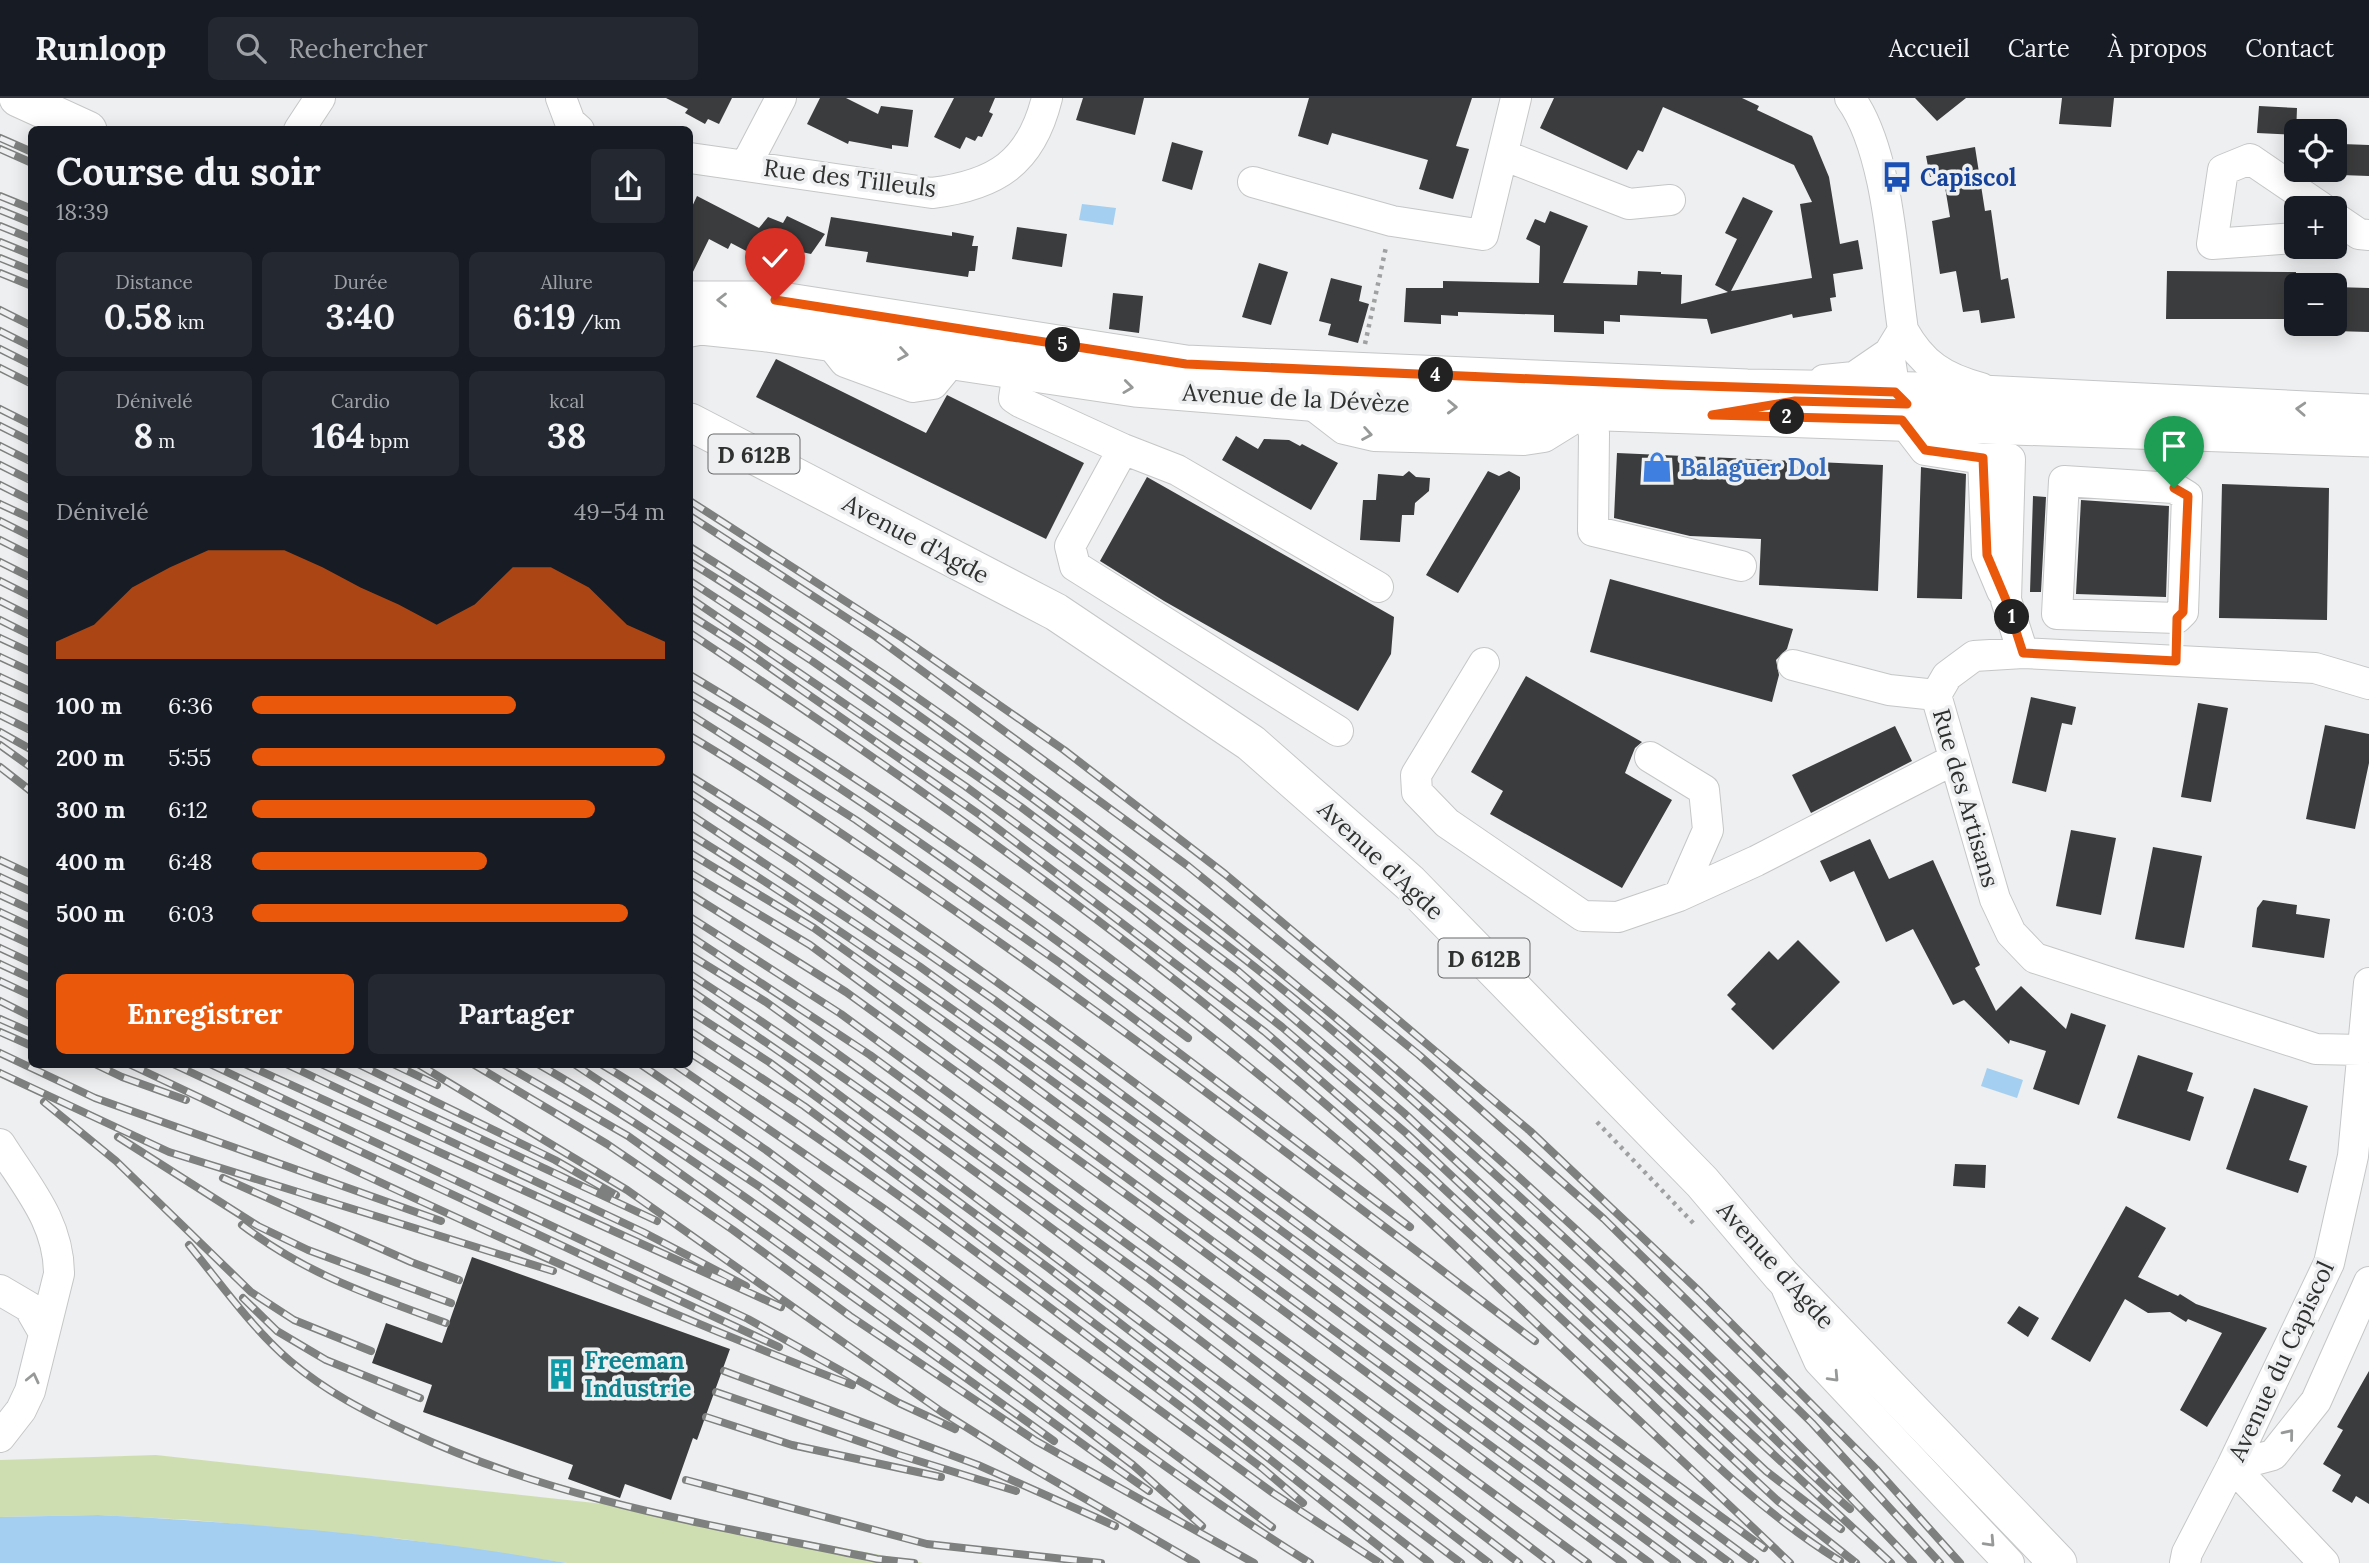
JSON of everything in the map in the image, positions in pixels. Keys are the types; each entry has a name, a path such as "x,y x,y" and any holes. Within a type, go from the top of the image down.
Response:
{"main road":[{"path":"18,98 82,126"},
{"name":"Avenue de la Dévèze","path":"693,300 775,300 1186,364 1747,388 1906,402 2101,428 2369,438"},
{"name":"Avenue de la Dévèze","path":"693,327 767,332 1135,388 1309,402 1712,415 2009,395 2369,413"},
{"name":"Avenue d'Agde","path":"694,417 1056,612 1251,743 1410,883 1702,1182 1781,1275 2058,1563"}],"street":[{"path":"302,126 320,98"},
{"path":"561,98 570,122 574,126"},
{"path":"746,165 781,98"},
{"name":"Rue des Tilleuls","path":"693,158 932,193 967,188 1011,167 1040,126 1047,98"},
{"path":"1253,182 1392,221 1483,235 1516,98"},
{"path":"1850,98 1861,113 1875,147 1903,345 1906,402 1925,450 1983,458 1987,555 2006,600 2023,653"},
{"path":"1503,155 1629,204 1670,200"},
{"path":"2284,239 2212,244 2223,170 2250,159 2304,196"},
{"path":"1747,388 1854,377 1903,345"},
{"path":"1903,345 1951,380 2009,395"},
{"path":"1018,372 1014,398 1123,449 1177,470 1378,587"},
{"path":"1586,411 1594,433 1593,531 1741,566"},
{"path":"1123,449 1070,546 1075,566 1338,731"},
{"path":"2176,661 2177,618 2183,612 2188,496 2174,488 2064,481 2057,614 2177,618"},
{"name":"Rue des Artisans","path":"2361,1050 2316,1049 2035,958 2011,933 1995,899 1936,695 1947,676 1974,656 2023,653 2315,668 2369,684"},
{"path":"1483,663 1416,775 1417,792 1447,823 1583,916 1618,917 1679,896 1756,862 1953,760"},
{"path":"1793,665 1889,690 1936,695"},
{"path":"1650,757 1704,790 1709,830 1679,896"},
{"name":"Avenue du Capiscol","path":"2186,1558 2329,1263 2353,1156 2368,991"},
{"path":"0,1144 51,1225 59,1254 59,1274 30,1391 21,1410 0,1437"},
{"path":"1781,1275 1819,1361 2010,1563"},
{"path":"2324,1563 2232,1466 2273,1455 2316,1401 2369,1282"},
{"path":"0,1290 29,1307 44,1333"}],"path":[{"path":"1359,372 1392,221"},
{"path":"1590,1115 1704,1235"}],"green space":[{"path":"156,1455 622,1506 923,1563 567,1563 402,1539 192,1520 98,1515 0,1517 0,1460"}],"water":[{"path":"1082,204 1116,208 1113,225 1079,220"},
{"path":"1987,1068 2023,1080 2017,1098 1981,1086"},
{"path":"98,1515 333,1532 450,1545 567,1563 0,1563 0,1517"}],"building":[{"path":"666,98 732,98 719,124 708,119 705,124 685,113 688,109"},
{"path":"820,98 846,98 878,114 881,106 913,110 908,147 892,145 892,149 849,141 848,144 807,124"},
{"path":"954,98 995,98 989,112 993,114 982,137 978,136 975,141 966,137 960,149 934,137"},
{"path":"1083,98 1144,98 1135,135 1076,120"},
{"path":"1309,98 1472,98 1456,146 1469,149 1453,199 1419,189 1428,160 1332,133 1328,145 1298,136"},
{"path":"1554,98 1742,98 1759,106 1757,110 1812,136 1829,177 1840,244 1858,240 1863,269 1833,274 1836,297 1830,298 1832,311 1793,318 1792,314 1711,334 1707,319 1620,315 1620,322 1604,321 1604,334 1554,332 1554,315 1458,312 1458,316 1441,315 1441,324 1404,322 1406,288 1443,288 1443,281 1539,283 1540,246 1526,239 1535,219 1545,223 1550,211 1588,226 1563,283 1637,285 1638,271 1661,272 1682,275 1681,304 1728,292 1715,285 1737,239 1725,233 1743,197 1773,211 1731,291 1812,278 1800,204 1812,202 1794,165 1663,107 1643,152 1638,150 1627,170 1540,128"},
{"path":"1915,98 1966,98 1937,121"},
{"path":"2062,98 2114,98 2111,127 2059,124"},
{"path":"2259,106 2297,108 2297,119 2284,119 2284,134 2257,133"},
{"path":"1172,142 1203,151 1192,190 1162,181"},
{"path":"2347,144 2369,145 2369,176 2347,175"},
{"path":"1975,147 1985,211 1991,210 2001,280 2008,278 2015,318 1981,323 1979,310 1963,312 1956,271 1940,274 1932,221 1950,217 1943,175 1930,177 1926,156"},
{"path":"697,196 759,228 768,217 783,223 787,216 825,234 811,254 778,247 769,263 731,243 728,249 709,239 693,272 693,205"},
{"path":"831,217 952,236 952,232 974,236 972,246 978,246 975,271 969,271 968,277 866,262 868,252 825,246"},
{"path":"1017,227 1067,234 1062,267 1012,259"},
{"path":"1259,263 1288,272 1271,325 1242,317"},
{"path":"2167,271 2296,272 2284,273 2284,319 2166,319"},
{"path":"1331,278 1362,286 1359,301 1369,304 1358,343 1328,335 1331,324 1319,321"},
{"path":"2347,287 2369,288 2369,332 2347,331"},
{"path":"1113,293 1143,296 1139,333 1109,329"},
{"path":"776,359 926,433 947,395 1084,463 1046,539 756,397"},
{"path":"1236,436 1258,449 1264,439 1289,440 1338,463 1311,510 1222,460"},
{"path":"1617,453 1883,465 1878,591 1759,585 1761,539 1690,536 1614,518"},
{"path":"1921,467 1966,474 1962,599 1917,598"},
{"path":"1409,471 1416,477 1430,478 1429,491 1415,503 1414,515 1402,515 1400,542 1360,540 1363,500 1376,500 1378,474 1403,476"},
{"path":"1488,471 1499,476 1509,471 1520,477 1520,489 1458,593 1426,575"},
{"path":"1147,477 1394,617 1391,654 1358,711 1164,601 1100,561"},
{"path":"2222,484 2329,488 2327,620 2219,618"},
{"path":"2033,496 2046,497 2041,592 2030,592"},
{"path":"2081,500 2169,506 2166,597 2076,594"},
{"path":"1610,579 1793,629 1787,649 1776,660 1779,675 1772,702 1590,652"},
{"path":"1526,676 1642,742 1635,748 1625,773 1672,800 1622,888 1490,814 1503,791 1471,772"},
{"path":"2031,697 2076,707 2072,725 2062,723 2046,792 2012,783"},
{"path":"2198,703 2228,708 2211,802 2181,797"},
{"path":"2325,725 2369,734 2369,763 2355,829 2306,819"},
{"path":"1895,726 1912,761 1811,813 1792,775"},
{"path":"2071,830 2116,838 2101,915 2056,906"},
{"path":"1870,839 1889,879 1933,860 1980,965 1975,968 1996,1011 2021,986 2066,1029 2071,1013 2106,1025 2079,1105 2033,1089 2046,1051 2010,1040 2009,1044 1964,1000 1953,1005 1913,929 1886,942 1854,871 1830,882 1820,861"},
{"path":"2153,847 2202,856 2184,948 2135,939"},
{"path":"2263,900 2297,905 2296,914 2330,919 2324,958 2252,947 2257,908"},
{"path":"1798,940 1840,982 1773,1050 1731,1009 1736,1004 1727,995 1769,951 1778,960"},
{"path":"2138,1055 2193,1073 2187,1091 2204,1097 2190,1141 2117,1118"},
{"path":"2254,1088 2308,1106 2289,1160 2307,1166 2298,1193 2226,1169"},
{"path":"1955,1164 1986,1165 1985,1188 1953,1186"},
{"path":"2126,1206 2166,1228 2138,1277 2178,1296 2180,1294 2196,1304 2267,1328 2207,1427 2180,1410 2222,1333 2188,1319 2186,1322 2170,1312 2148,1313 2125,1299 2090,1362 2051,1339"},
{"name":"Freeman Industrie","path":"472,1257 730,1349 697,1440 693,1438 671,1500 625,1484 620,1498 568,1479 573,1465 423,1412 432,1385 372,1363 386,1323 442,1343"},
{"path":"2019,1306 2039,1318 2028,1337 2007,1323"},
{"path":"2369,1371 2369,1504 2356,1496 2352,1503 2332,1491 2341,1475 2323,1464 2343,1430 2337,1427"}],"railway":[{"path":"0,138 28,150"},
{"path":"0,149 28,161"},
{"path":"0,196 28,207"},
{"path":"0,210 28,221"},
{"path":"0,226 28,237"},
{"path":"0,242 28,253"},
{"path":"0,258 28,269"},
{"path":"0,273 28,284"},
{"path":"0,310 28,324"},
{"path":"0,331 28,345"},
{"path":"0,349 28,363"},
{"path":"0,368 28,382"},
{"path":"0,409 28,423"},
{"path":"0,426 28,440"},
{"path":"0,446 28,460"},
{"path":"0,465 28,479"},
{"path":"0,485 28,499"},
{"path":"693,503 904,639 1064,750 1225,874 1530,1131 1700,1292 1876,1469 1960,1563"},
{"path":"0,504 28,517"},
{"path":"693,518 876,637 1188,866 1419,1055 1604,1219 1812,1423 1940,1563"},
{"path":"0,521 28,535"},
{"path":"0,540 28,554"},
{"path":"693,549 857,656 1020,770 1178,891 1333,1016 1484,1146 1631,1281 1774,1420 1913,1563"},
{"path":"0,562 28,576"},
{"path":"693,564 839,659 936,728 1155,890 1303,1006 1375,1067 1568,1241 1850,1509"},
{"path":"0,581 28,595"},
{"path":"693,583 812,661 1021,807 1238,971 1404,1113 1891,1563"},
{"path":"693,600 965,786 1133,910 1282,1027 1406,1133 1766,1471 1841,1529"},
{"path":"0,601 28,615"},
{"path":"693,617 742,648 980,815 1265,1032 1425,1171 1778,1501 1856,1563"},
{"path":"0,620 28,634"},
{"path":"693,635 871,756 1050,884 1223,1019 1390,1161 1757,1501 1840,1561"},
{"path":"0,638 28,651"},
{"path":"0,657 28,670"},
{"path":"0,677 28,690"},
{"path":"693,677 865,785 1035,903 1118,964 1280,1092 1406,1199 1790,1563"},
{"path":"0,696 28,709"},
{"path":"693,696 881,816 1005,903 1188,1038"},
{"path":"0,715 28,729"},
{"path":"693,716 856,820 1060,963 1410,1227"},
{"path":"0,732 28,748"},
{"path":"693,738 820,819 1060,985 1535,1341"},
{"path":"0,745 28,765"},
{"path":"0,767 28,789"},
{"path":"693,778 841,873 988,976 1764,1548"},
{"path":"693,795 794,861 993,999 1755,1563"},
{"path":"693,816 919,966 1151,1134 1730,1563"},
{"path":"693,836 815,915 999,1042 1703,1563"},
{"path":"693,855 814,928 993,1056 1677,1563"},
{"path":"0,860 28,873"},
{"path":"693,875 810,945 1650,1563"},
{"path":"0,877 28,890"},
{"path":"0,895 28,908"},
{"path":"693,896 846,992 1149,1211 1623,1563"},
{"path":"0,912 28,925"},
{"path":"693,919 841,1014 1588,1563"},
{"path":"0,930 28,943"},
{"path":"693,938 870,1055 1321,1387 1551,1563"},
{"path":"0,948 28,961"},
{"path":"693,957 766,1002 1149,1279 1519,1563"},
{"path":"0,964 28,977"},
{"path":"693,976 895,1114 995,1187 1489,1563"},
{"path":"0,981 28,994"},
{"path":"693,992 806,1070 1461,1563"},
{"path":"0,1001 28,1015"},
{"path":"693,1013 769,1062 1050,1269 1430,1563"},
{"path":"0,1019 28,1031"},
{"path":"0,1032 28,1044"},
{"path":"693,1033 804,1106 941,1208 1188,1394 1400,1563"},
{"path":"0,1053 28,1066"},
{"path":"693,1055 836,1151 1051,1308 1262,1468 1303,1503"},
{"path":"32,1068 95,1098 441,1221"},
{"path":"103,1068 186,1100"},
{"path":"138,1068 578,1272 852,1385"},
{"path":"182,1068 779,1347"},
{"path":"218,1068 748,1319 899,1403 955,1429"},
{"path":"254,1068 781,1307"},
{"path":"294,1068 643,1232 746,1286"},
{"path":"330,1068 657,1221"},
{"path":"366,1068 555,1160 616,1195"},
{"path":"401,1068 437,1085"},
{"path":"425,1068 627,1190 942,1412 1027,1465 1196,1563"},
{"path":"480,1068 607,1144 733,1230 850,1316 1036,1441 1254,1563"},
{"path":"510,1068 628,1136 1054,1441"},
{"path":"545,1068 617,1112 772,1216 1149,1491"},
{"path":"580,1068 760,1187 964,1336 1133,1465 1202,1526"},
{"path":"607,1068 782,1183 1131,1441 1219,1504 1310,1563"},
{"path":"646,1068 766,1150 1272,1527"},
{"path":"680,1068 883,1208 1273,1493 1380,1563"},
{"path":"0,1073 169,1152 553,1271"},
{"path":"44,1102 116,1161 251,1292 294,1320 371,1351"},
{"path":"118,1137 258,1226 308,1250 451,1303"},
{"path":"223,1178 411,1262 459,1280"},
{"path":"242,1225 315,1271 446,1323"},
{"path":"189,1245 249,1320 290,1361 346,1400 407,1431 463,1455 579,1494 757,1535 877,1559 914,1563"},
{"path":"243,1298 277,1331 326,1360 420,1398"},
{"path":"724,1371 978,1465 1115,1526"},
{"path":"716,1392 899,1455 1016,1491"},
{"path":"706,1417 792,1445 941,1477"},
{"path":"686,1480 927,1544 1101,1563"}],"place":[{"name":"Capiscol","path":"1897,177"},
{"name":"Balaguer Dol","path":"1657,467"},
{"name":"Freeman Industrie","path":"561,1374"}],"route":[{"path":"775,300 1186,364 1895,392 1907,404 1795,401 1712,415 1902,420 1925,450 1983,458 1987,555 2006,600 2023,653 2176,661 2177,618 2183,612 2188,496 2174,488"}]}
